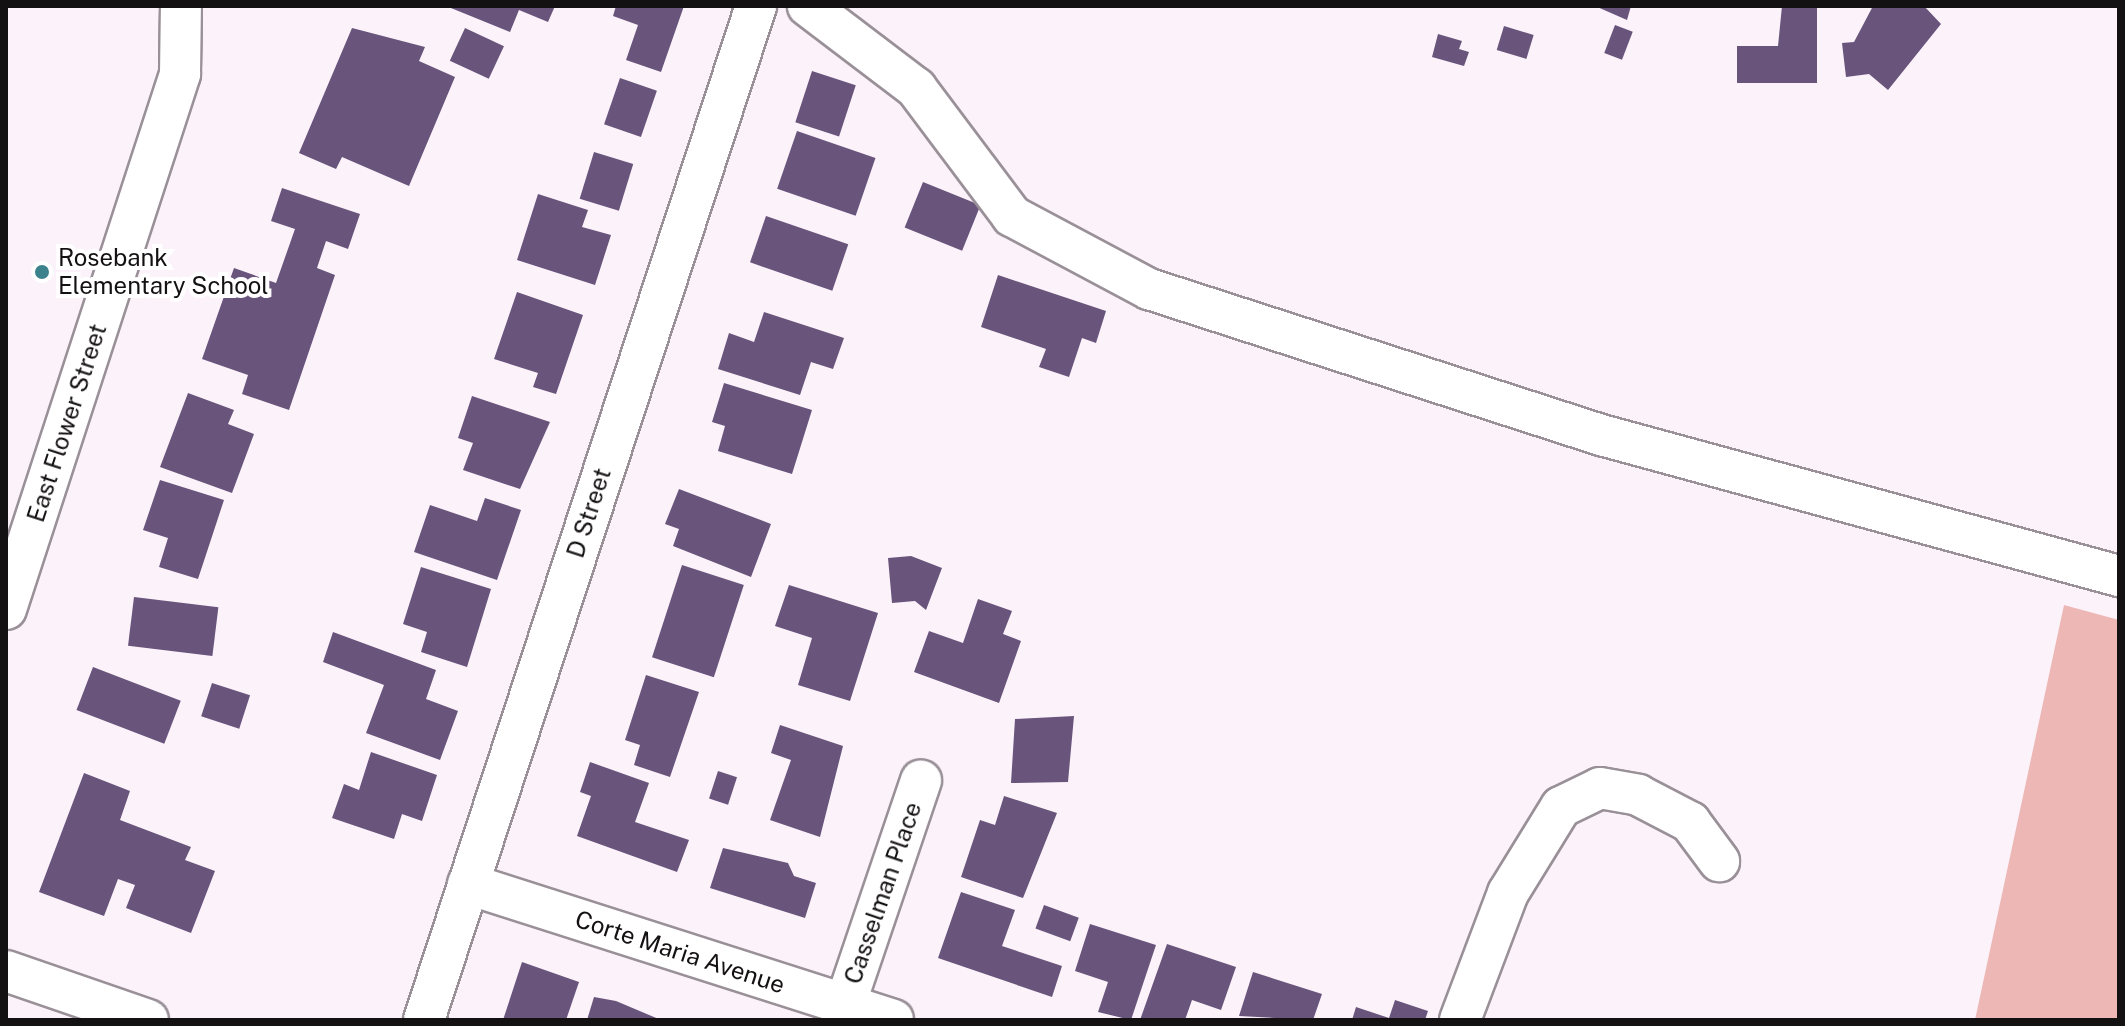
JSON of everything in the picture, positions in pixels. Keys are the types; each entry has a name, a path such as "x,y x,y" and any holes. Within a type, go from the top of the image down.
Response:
{"street":[{"name":"East Flower Street","path":"6,609 180,74 181,6"},
{"name":"D Street","path":"424,1020 756,6"},
{"path":"808,6 916,88 1012,216 1149,289 1601,435 2119,576"},
{"name":"Casselman Place","path":"845,1005 921,781"},
{"path":"1460,1020 1508,893 1561,807 1600,788 1638,795 1690,822 1719,861"},
{"name":"Corte Maria Avenue","path":"468,884 893,1020"},
{"path":"6,971 148,1020"}],"shaded area":[{"path":"2064,605 2119,620 2119,1020 1975,1020"}],"building":[{"path":"446,6 555,6 548,22 519,10 510,32"},
{"path":"616,6 684,6 661,72 626,60 638,25 613,16"},
{"path":"1595,6 1631,6 1627,20"},
{"path":"1782,6 1817,6 1817,83 1737,83 1737,46 1778,46"},
{"path":"1873,6 1924,6 1941,24 1888,90 1869,74 1846,77 1842,43 1854,42"},
{"path":"1615,25 1633,32 1622,60 1604,53"},
{"path":"1504,26 1534,35 1526,59 1497,50"},
{"path":"352,28 425,47 419,61 455,77 409,186 342,157 336,169 299,153"},
{"path":"465,28 504,46 489,79 450,61"},
{"path":"1438,34 1462,41 1459,49 1469,52 1464,66 1432,57"},
{"path":"812,71 856,85 839,137 795,122"},
{"path":"620,78 657,91 641,137 604,124"},
{"path":"797,131 875,158 856,216 777,189"},
{"path":"594,152 633,164 619,211 580,199"},
{"path":"923,182 980,205 962,251 905,227"},
{"path":"282,188 360,214 348,249 326,241 317,268 335,275 289,410 242,394 248,375 202,359 234,268 276,283 295,229 271,221"},
{"path":"538,194 588,210 582,227 611,235 595,285 517,260"},
{"path":"766,216 848,244 832,291 750,262"},
{"path":"998,275 1106,311 1096,343 1082,338 1069,377 1039,367 1046,349 981,327"},
{"path":"517,292 583,315 556,394 533,387 538,373 494,359"},
{"path":"764,312 844,338 833,369 811,362 800,395 718,369 729,333 754,342"},
{"path":"724,383 812,410 792,474 718,451 725,426 712,422"},
{"path":"188,393 234,410 228,424 254,434 232,493 160,467"},
{"path":"472,396 550,422 520,489 463,470 473,443 458,438"},
{"path":"160,480 224,500 198,579 159,567 168,538 143,530"},
{"path":"679,489 771,524 751,577 673,546 679,529 665,524"},
{"path":"485,498 521,510 497,580 414,552 430,505 477,521"},
{"path":"911,556 942,568 926,610 915,601 892,603 888,558"},
{"path":"682,565 744,585 714,677 652,657"},
{"path":"421,567 491,589 467,667 421,652 427,632 403,624"},
{"path":"789,585 878,613 850,701 798,685 812,638 775,626"},
{"path":"134,597 218,607 212,656 128,646"},
{"path":"978,599 1012,611 1003,634 1021,641 999,703 914,672 929,631 963,643"},
{"path":"333,632 436,670 426,699 458,711 440,760 366,733 384,685 323,662"},
{"path":"93,667 181,701 164,744 77,710"},
{"path":"646,675 699,692 670,777 634,765 640,745 625,740"},
{"path":"212,683 250,695 239,729 201,716"},
{"path":"1074,716 1068,782 1011,783 1015,719"},
{"path":"780,725 843,746 820,837 770,820 791,760 771,753"},
{"path":"371,752 437,775 422,821 402,814 394,839 332,818 344,784 359,790"},
{"path":"590,762 649,783 635,822 689,840 677,872 577,836 591,796 580,792"},
{"path":"718,771 737,777 728,805 709,799"},
{"path":"84,773 130,791 120,820 191,847 185,860 215,871 191,933 126,908 135,885 118,879 104,916 39,892"},
{"path":"1004,796 1057,813 1023,898 961,877 980,820 995,825"},
{"path":"723,848 788,863 794,876 816,883 805,918 710,888"},
{"path":"961,892 1015,910 1002,946 1062,966 1052,997 938,958"},
{"path":"1044,905 1079,918 1070,941 1035,928"},
{"path":"1090,924 1156,945 1131,1020 1098,1012 1108,982 1075,971"},
{"path":"1167,944 1236,967 1221,1010 1192,1000 1185,1020 1140,1020"},
{"path":"522,962 579,982 566,1020 503,1020"},
{"path":"1253,972 1322,994 1313,1020 1239,1016"},
{"path":"594,997 616,1001 661,1020 587,1020"},
{"path":"1395,1000 1428,1011 1425,1020 1352,1020 1356,1007 1389,1018"}],"place":[{"name":"Rosebank Elementary School","path":"42,272"}]}
